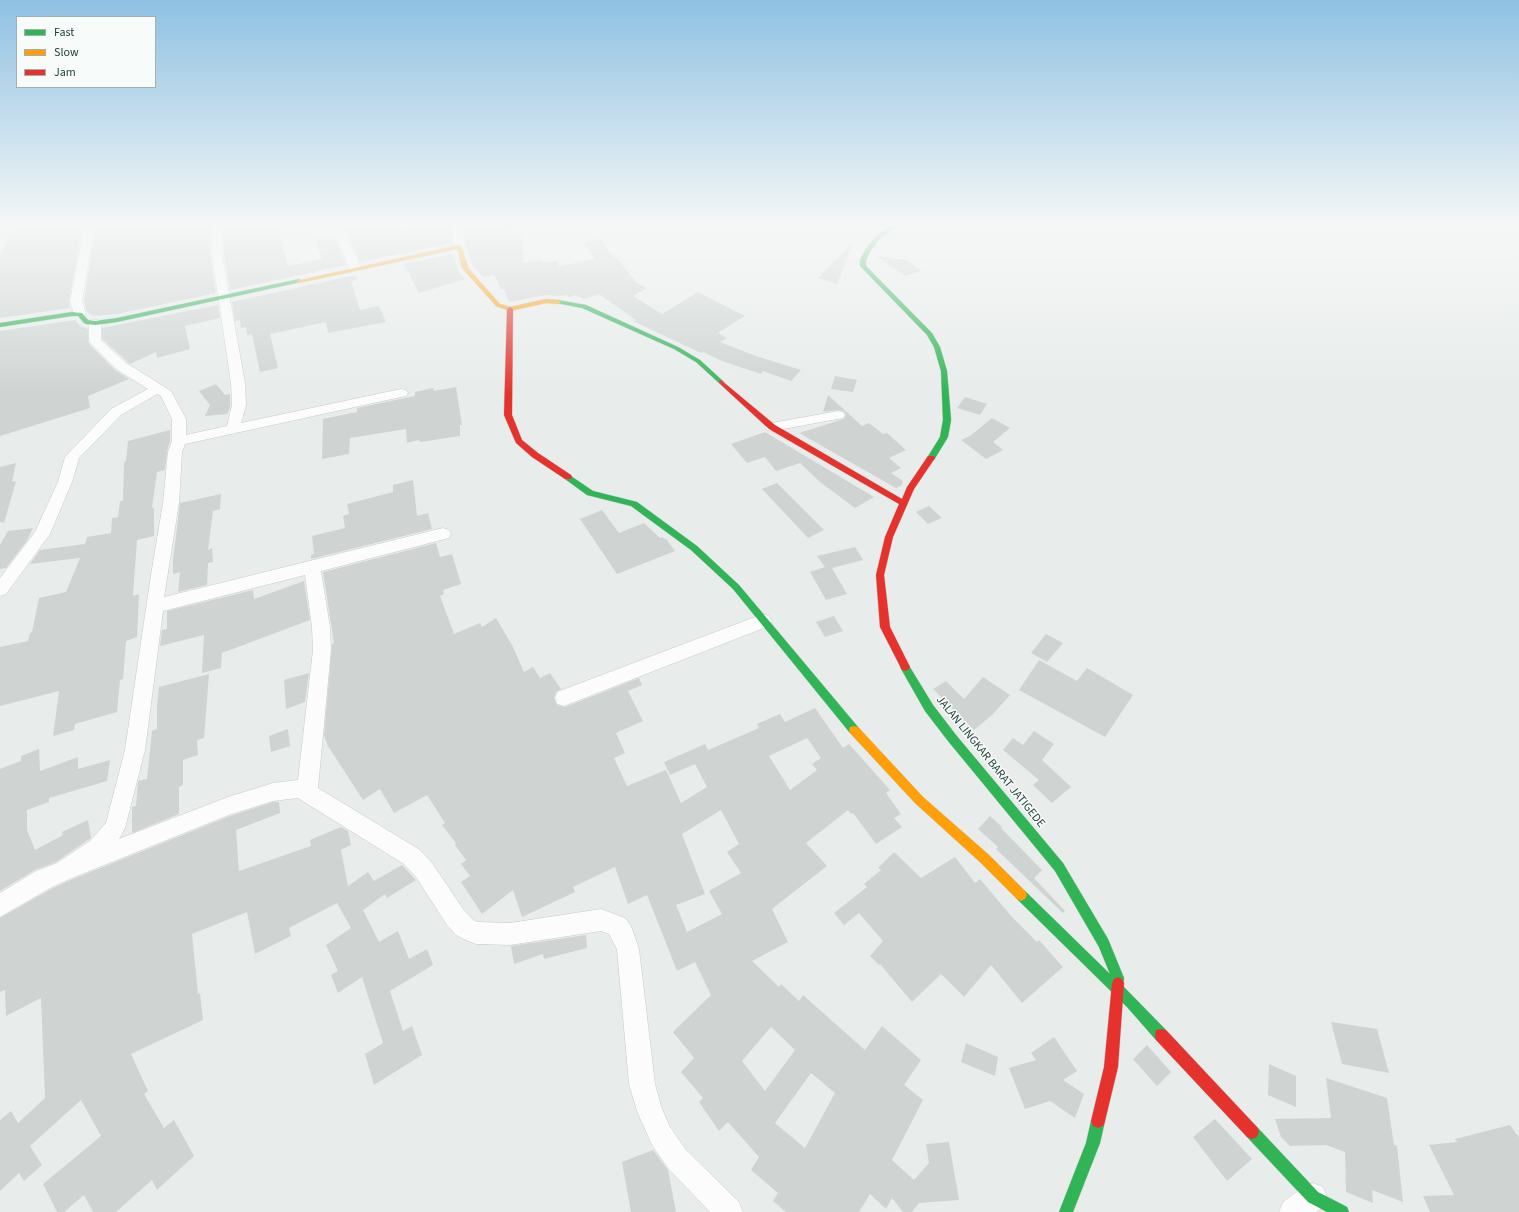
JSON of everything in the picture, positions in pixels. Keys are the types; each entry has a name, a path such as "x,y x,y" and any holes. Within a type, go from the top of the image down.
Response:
{"street":[{"path":"80,281 76,301 80,314 86,322 95,323 225,298 301,281"},
{"path":"222,281 238,383 239,405 234,429"},
{"path":"476,281 498,305 510,309 555,300 584,306 601,313 624,326 676,348 698,361 772,427 852,475 903,503"},
{"name":"JALAN LINGKAR BARAT JATIGEDE","path":"876,281 930,334 937,347 944,371 946,403 944,437 903,503 889,537 880,575 885,627 912,680 929,708 1054,861 1074,891 1104,943 1118,978 1111,1067 1093,1143 1066,1212"},
{"path":"510,309 508,415 519,441 535,455 590,493 634,504 694,548 736,587 875,754 919,800 1030,902 1118,992 1131,1003 1303,1204 1342,1212"},
{"path":"0,325 80,314"},
{"path":"65,870 98,848 115,828 135,750 156,606 159,575 171,503 175,452 180,441 178,419 166,394 121,366 108,355 95,341 95,323"},
{"path":"0,590 42,534 65,482 70,460 116,412 158,389"},
{"path":"180,441 401,393"},
{"path":"772,427 838,415"},
{"path":"156,606 443,534"},
{"path":"307,793 322,650 321,627 312,566"},
{"path":"564,698 763,621"},
{"path":"0,906 44,879 228,806 290,789 300,789 412,857 424,870 454,917 464,927 476,933 510,934 601,920 616,926 623,934 628,949 642,1084 650,1112 661,1136 677,1159 729,1212"}],"building":[{"path":"0,281 73,281 69,301 70,308 0,318"},
{"path":"87,281 214,281 216,293 117,314 92,316 86,310 84,301"},
{"path":"228,281 274,281 230,290"},
{"path":"330,281 353,281 351,281 360,310 379,306 386,322 328,333 326,322 270,334 278,368 260,372 252,334 247,335 246,327 241,328 240,320 235,321 232,302"},
{"path":"413,281 460,281 419,293"},
{"path":"497,281 635,281 647,288 633,296 662,314 698,292 745,316 718,333 727,338 720,342 756,356 801,370 791,381 763,371 761,374 722,361 703,352 701,353 633,321 636,320 599,294 584,299 576,295 569,297 567,295 546,295 509,302 504,289 501,289"},
{"path":"826,281 838,281 837,284"},
{"path":"218,305 220,318 185,326 190,349 157,358 156,352 130,364 102,339 102,328"},
{"path":"75,320 80,326 88,329 88,341 90,345 115,370 129,379 88,396 90,408 0,436 0,331"},
{"path":"835,376 857,380 853,392 831,389"},
{"path":"216,384 225,395 230,394 230,408 227,414 205,416 210,405 199,391"},
{"path":"456,387 462,425 460,425 460,436 420,442 419,440 407,443 406,429 350,438 349,454 322,459 323,419 357,412 357,408 415,396 415,392 433,388 434,391"},
{"path":"828,395 862,426 869,423 883,434 887,433 906,450 889,458 901,468 891,473 903,481 901,486 896,488 799,433 844,419 846,414 843,411 838,410 823,412"},
{"path":"965,397 987,404 980,415 957,408"},
{"path":"992,418 1010,428 993,442 1003,450 986,459 961,440 970,436"},
{"path":"170,430 170,441 165,470 157,472 152,508 154,508 154,536 137,540 133,596 139,594 137,637 126,641 123,679 120,680 117,712 75,724 74,730 53,736 59,691 0,706 0,647 28,641 30,633 32,632 39,598 66,592 80,558 30,564 40,550 85,544 87,537 111,533 112,518 118,517 120,501 123,501 124,462 126,461 128,441"},
{"path":"765,432 874,497 855,508 820,482 800,463 776,471 765,457 747,463 731,444"},
{"path":"16,463 12,482 16,481 4,523 0,522 0,467"},
{"path":"413,480 417,516 428,513 432,529 311,559 311,555 314,554 312,536 345,528 343,516 349,514 347,504 393,492 393,485"},
{"path":"777,483 824,530 808,538 762,489"},
{"path":"221,494 220,509 213,511 208,550 212,548 213,562 208,563 207,585 178,592 180,572 173,574 173,560 180,503"},
{"path":"929,506 942,518 928,524 916,512"},
{"path":"602,510 619,533 644,523 660,538 662,537 667,540 675,551 617,574 580,519"},
{"path":"33,528 26,542 6,568 0,569 0,545 8,531"},
{"path":"436,543 440,557 452,554 461,584 443,590 444,594 440,596 454,634 480,623 482,627 496,618 512,645 524,672 533,667 540,678 550,673 561,689 567,686 556,692 554,698 557,705 565,707 639,678 642,685 628,691 643,721 616,733 625,753 614,758 627,786 666,770 681,803 707,787 695,764 670,775 664,762 705,744 708,750 759,728 757,724 780,714 785,722 815,708 843,748 849,744 890,790 886,793 901,814 894,818 902,827 876,844 853,813 851,814 848,810 806,843 827,866 772,909 788,942 752,961 779,987 781,984 799,1001 803,995 865,1050 882,1026 921,1060 904,1085 923,1100 892,1160 914,1180 929,1163 926,1144 949,1142 959,1200 919,1203 912,1212 903,1212 892,1198 886,1209 870,1194 859,1212 786,1212 773,1201 778,1193 751,1170 759,1157 728,1122 719,1131 699,1102 703,1098 681,1072 694,1058 673,1032 711,995 695,962 677,971 647,895 628,904 615,867 573,887 575,892 522,917 513,890 482,914 461,882 470,876 461,864 466,860 455,845 456,843 442,825 445,823 427,795 394,813 380,789 363,800 328,746 324,736 332,644 334,643 323,572","holes":["807,738 821,758 812,764 817,770 790,790 769,756","721,810 739,844 727,852 741,873 709,891 722,914 687,932 676,905 705,894 682,834","771,1027 795,1050 765,1091 742,1061","811,1073 835,1093 805,1148 775,1123"]},
{"path":"855,547 863,560 832,568 847,594 826,600 810,572 825,567 817,556"},
{"path":"304,581 310,620 222,653 221,668 202,673 204,635 160,646 162,630 167,629 167,611 253,590 254,599"},
{"path":"834,616 843,631 825,637 816,622"},
{"path":"1046,634 1063,643 1047,662 1031,653"},
{"path":"1039,660 1077,681 1087,668 1133,695 1105,737 1019,690"},
{"path":"309,673 305,702 286,709 284,680"},
{"path":"209,674 204,738 197,740 198,755 183,760 183,785 179,787 179,814 132,833 132,807 136,806 138,781 147,779 152,731 157,729 159,687"},
{"path":"983,677 1010,695 992,715 974,730 933,689 946,681 964,699"},
{"path":"288,729 290,746 271,752 269,736"},
{"path":"1034,731 1054,744 1042,760 1071,787 1052,803 1033,785 1039,780 1003,750 1013,738 1023,745"},
{"path":"39,749 40,771 78,757 78,769 110,760 107,781 49,798 49,802 27,810 27,830 35,850 63,835 62,832 88,820 91,838 56,862 35,870 0,891 0,769 21,761 21,756"},
{"path":"273,802 279,802 280,813 236,830 239,871 311,846 310,840 341,827 348,831 351,845 341,850 348,886 368,872 374,881 402,865 416,880 387,898 385,894 363,910 379,942 398,931 409,959 427,949 433,965 390,991 403,1031 412,1026 422,1055 374,1085 365,1054 383,1043 362,977 338,993 331,975 338,971 326,945 351,928 337,903 289,928 291,936 255,954 247,912 192,934 198,994 200,993 203,1020 131,1054 148,1091 144,1094 164,1128 174,1120 194,1156 157,1190 152,1180 116,1212 93,1212 84,1195 64,1212 57,1212 43,1184 101,1136 81,1100 30,1146 42,1165 24,1181 19,1173 0,1191 0,1120 11,1111 18,1123 45,1098 41,998 6,1016 5,990 0,992 0,918 53,888 73,879 230,816"},
{"path":"990,816 1042,870 1034,878 1065,911 1063,913 996,849 998,847 978,829"},
{"path":"894,852 921,878 955,857 975,883 980,879 1012,917 1037,942 1039,940 1063,967 1022,1003 991,965 964,997 941,974 912,1002 880,964 879,965 870,956 883,941 859,913 844,925 834,913 867,887 864,884 881,870 878,868"},
{"path":"586,935 587,948 544,959 543,954 514,964 511,946"},
{"path":"1331,1022 1377,1029 1389,1073 1342,1064"},
{"path":"1054,1037 1077,1071 1063,1080 1084,1094 1075,1118 1050,1101 1025,1109 1009,1068 1036,1060 1031,1053"},
{"path":"966,1043 998,1057 995,1076 961,1062"},
{"path":"1147,1045 1171,1072 1157,1086 1133,1059"},
{"path":"1269,1064 1296,1076 1296,1107 1268,1095"},
{"path":"1326,1078 1387,1098 1394,1145 1397,1146 1403,1202 1372,1190 1373,1203 1346,1192 1345,1152 1326,1145 1290,1146 1281,1137 1275,1119 1331,1118"},
{"path":"1215,1119 1252,1159 1227,1181 1193,1137"},
{"path":"1510,1125 1519,1137 1519,1212 1430,1212 1423,1196 1454,1195 1429,1145 1457,1142 1455,1139"},
{"path":"653,1150 668,1170 676,1212 631,1212 622,1162"}],"traffic: fast":[{"path":"0,325 72,314 80,314 86,322 95,323 117,320 299,281"},
{"path":"877,281 930,334 937,347 944,371 947,420 944,437 931,458"},
{"path":"558,302 584,306 676,348 698,361 721,382"},
{"path":"568,477 590,493 634,504 694,548 736,587 854,730"},
{"path":"905,667 929,708 952,738 1059,867 1104,943 1118,978 1118,983"},
{"path":"1021,895 1131,1003 1161,1035"},
{"path":"1066,1212 1093,1143 1098,1121"},
{"path":"1252,1132 1313,1197 1342,1212"}],"traffic: slow":[{"path":"476,281 498,305 510,309 546,301 558,302"},
{"path":"854,730 919,800 985,859 1021,895"}],"traffic: jam":[{"path":"510,309 508,415 519,441 535,455 568,477"},
{"path":"721,382 772,427 903,503"},
{"path":"905,667 885,627 880,575 889,537 910,489 931,458"},
{"path":"1098,1121 1111,1067 1118,983"},
{"path":"1161,1035 1252,1132"}]}
